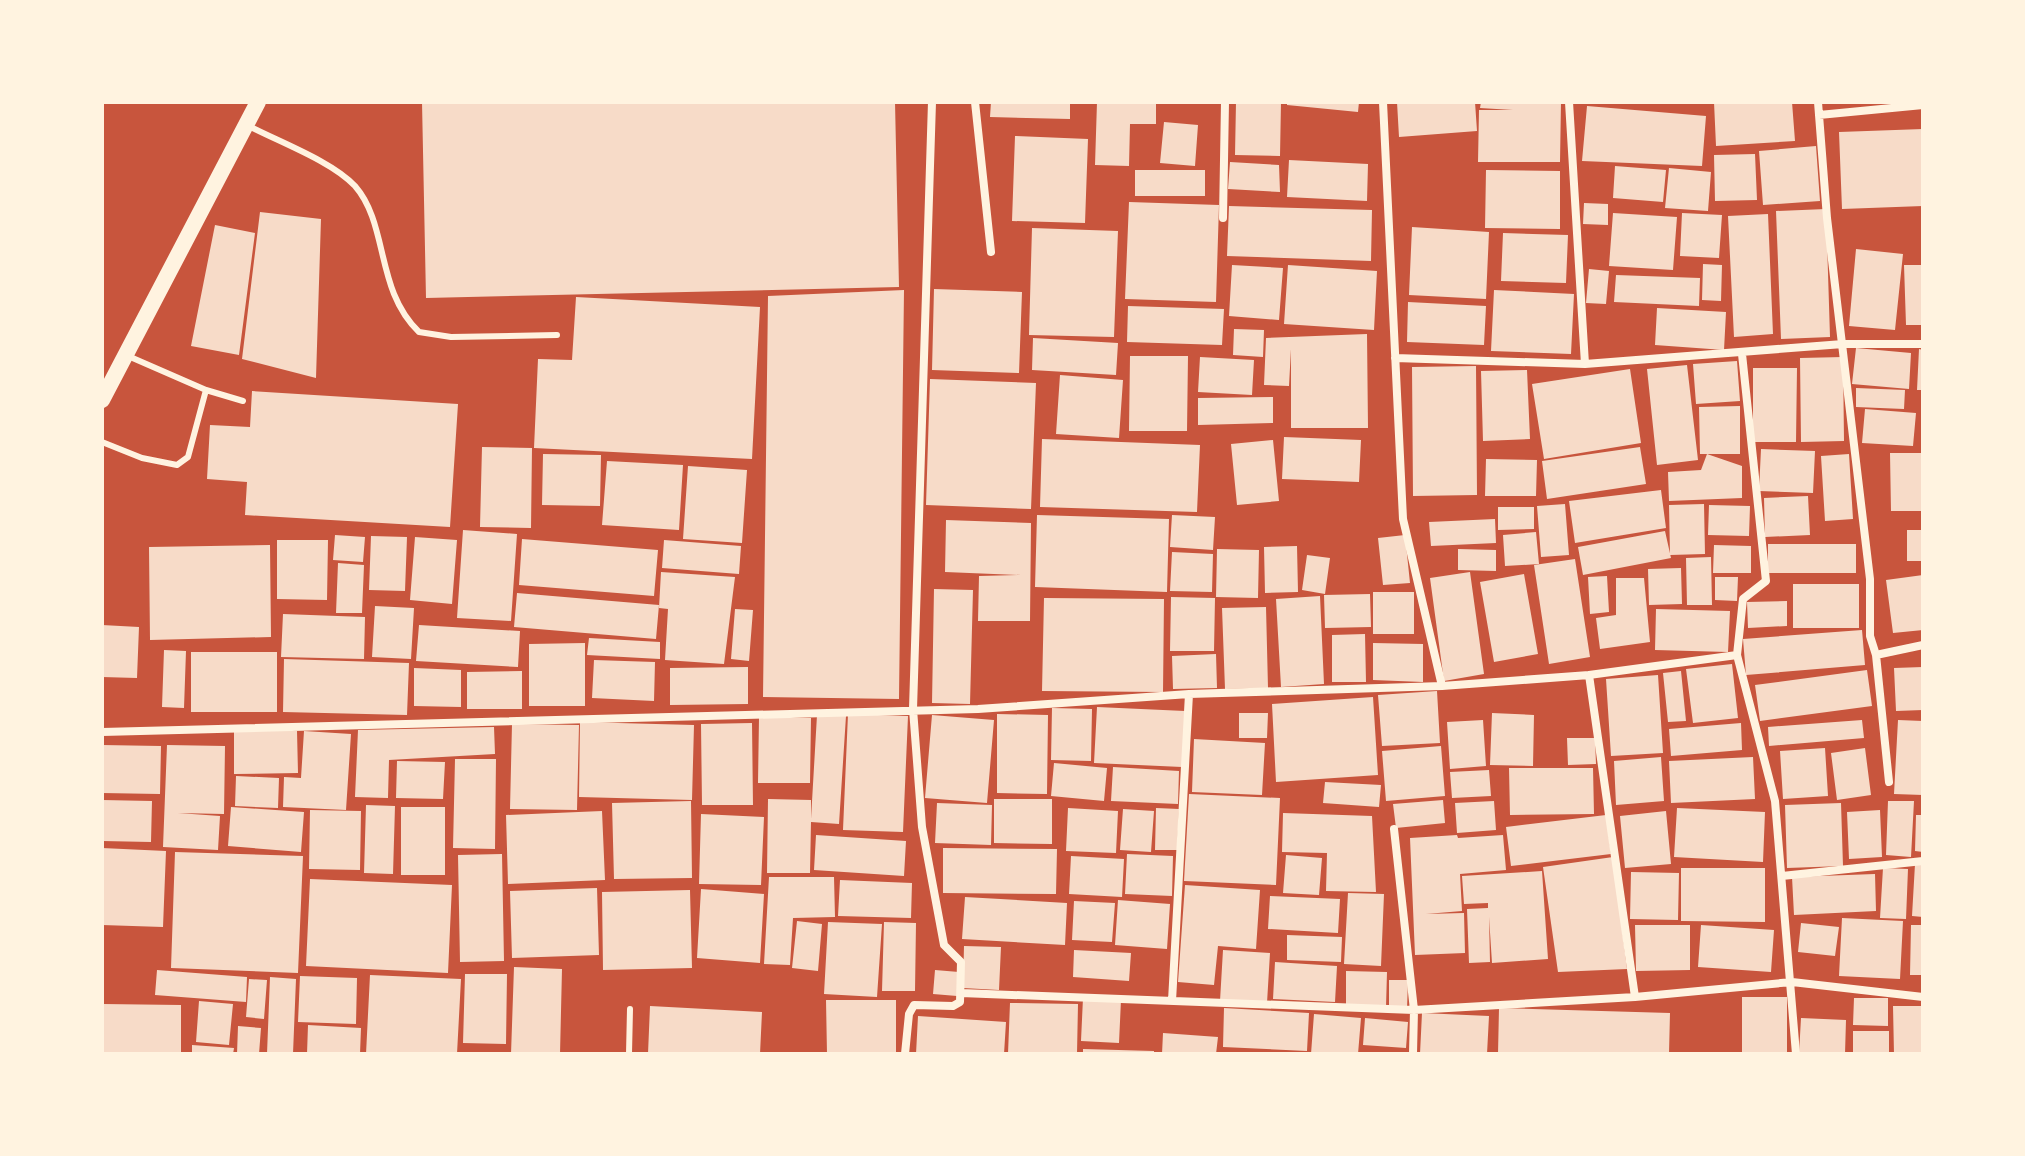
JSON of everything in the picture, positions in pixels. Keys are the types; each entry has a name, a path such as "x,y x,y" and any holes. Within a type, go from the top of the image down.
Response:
{"main road":[{"path":"102,400 258,102"}],"street":[{"path":"905,1054 909,1014 914,1005 953,1006 960,1002 961,993 961,962 944,945 922,827 913,709 932,102"},
{"path":"975,102 991,252"},
{"path":"1223,218 1225,102"},
{"path":"1383,102 1403,519 1442,686"},
{"path":"1569,102 1585,364"},
{"path":"1818,102 1827,218 1870,579 1870,636 1876,655 1889,782"},
{"path":"1819,115 1923,105"},
{"path":"1395,358 1585,364 1843,344 1923,344"},
{"path":"1742,354 1766,581 1743,599 1737,655 1775,801 1796,1054"},
{"path":"1876,655 1923,645"},
{"path":"102,732 978,709 1189,694 1442,686 1589,675 1737,655"},
{"path":"1589,675 1635,997"},
{"path":"1172,1001 1189,694"},
{"path":"1394,829 1414,1010 1413,1054"},
{"path":"1782,876 1923,861"},
{"path":"961,993 1414,1010 1635,997 1792,982 1923,997"}],"lane":[{"path":"246,124 340,174 355,186 366,203 396,305 419,332 451,337 557,335"},
{"path":"124,354 206,390 243,401"},
{"path":"102,442 142,458 177,465 188,457 206,390"},
{"path":"629,1054 630,1009"}],"building":[{"path":"422,102 895,102 899,287 426,298"},
{"path":"991,102 1070,102 1070,119 990,117"},
{"path":"1097,102 1156,102 1156,124 1130,124 1129,166 1095,165"},
{"path":"1236,102 1281,102 1280,156 1235,155"},
{"path":"1287,102 1359,102 1358,112 1287,105"},
{"path":"1397,102 1475,102 1477,131 1399,137"},
{"path":"1481,102 1561,102 1560,162 1478,162 1479,110 1513,110 1480,108"},
{"path":"1714,102 1792,102 1795,141 1716,146"},
{"path":"1587,106 1706,116 1702,166 1582,161"},
{"path":"1164,122 1198,125 1195,166 1160,163"},
{"path":"1923,129 1923,206 1842,209 1839,132"},
{"path":"1015,136 1088,139 1085,223 1012,221"},
{"path":"1816,146 1820,201 1763,205 1759,151"},
{"path":"1755,154 1757,200 1715,201 1714,155"},
{"path":"1289,160 1368,164 1367,201 1287,197"},
{"path":"1230,162 1279,165 1280,192 1228,189"},
{"path":"1615,166 1666,170 1663,202 1613,198"},
{"path":"1669,168 1711,172 1708,211 1665,208"},
{"path":"1135,170 1205,170 1205,196 1135,196"},
{"path":"1486,170 1560,171 1560,229 1485,228"},
{"path":"1129,202 1219,205 1216,302 1125,299"},
{"path":"1584,203 1608,204 1608,225 1583,224"},
{"path":"1229,206 1372,210 1371,261 1227,256"},
{"path":"1826,209 1830,337 1781,339 1776,211"},
{"path":"260,212 321,219 316,378 242,359"},
{"path":"1613,213 1677,217 1673,270 1609,266"},
{"path":"1682,213 1722,215 1719,258 1680,256"},
{"path":"1768,214 1773,334 1734,337 1728,216"},
{"path":"215,225 255,233 239,355 191,346"},
{"path":"1412,227 1489,232 1486,299 1409,295"},
{"path":"1032,228 1118,231 1114,337 1029,335"},
{"path":"1503,233 1568,235 1566,283 1501,281"},
{"path":"1856,249 1903,254 1895,330 1849,326"},
{"path":"1703,264 1722,265 1721,301 1702,300"},
{"path":"1232,265 1283,268 1279,320 1229,316"},
{"path":"1288,265 1377,271 1374,330 1284,324"},
{"path":"1904,265 1923,265 1923,325 1906,325"},
{"path":"1589,269 1609,271 1606,304 1586,303"},
{"path":"1616,275 1700,278 1699,306 1614,302"},
{"path":"934,289 1022,292 1019,373 932,370"},
{"path":"904,290 899,699 763,697 768,296"},
{"path":"1494,290 1574,294 1571,354 1491,351"},
{"path":"576,297 760,307 752,459 534,448 538,359 572,360"},
{"path":"1408,302 1486,306 1484,345 1407,342"},
{"path":"1128,306 1224,309 1222,345 1127,342"},
{"path":"1657,308 1726,312 1724,350 1655,345"},
{"path":"1234,329 1264,330 1263,357 1233,355"},
{"path":"1367,334 1368,428 1291,428 1291,349 1289,386 1264,385 1266,338"},
{"path":"1033,338 1118,343 1116,375 1032,370"},
{"path":"1856,348 1911,353 1909,389 1852,384"},
{"path":"1919,349 1923,350 1923,390 1917,390"},
{"path":"1130,356 1188,356 1187,431 1129,431"},
{"path":"1200,357 1254,360 1252,395 1198,392"},
{"path":"1843,357 1844,441 1801,442 1800,358"},
{"path":"1737,361 1740,401 1696,404 1693,364"},
{"path":"1687,365 1698,460 1657,465 1647,369"},
{"path":"1476,366 1477,495 1413,496 1412,367"},
{"path":"1753,368 1797,368 1796,442 1753,442"},
{"path":"1630,369 1641,443 1544,459 1532,384"},
{"path":"1527,370 1530,439 1483,441 1481,371"},
{"path":"1060,375 1123,380 1119,438 1056,434"},
{"path":"930,379 1036,383 1031,509 926,505"},
{"path":"1856,388 1905,390 1904,409 1856,407"},
{"path":"252,391 458,404 450,527 245,515 247,482 207,479 210,425 250,427"},
{"path":"1273,397 1273,423 1198,425 1198,398"},
{"path":"1740,406 1740,454 1700,454 1699,407"},
{"path":"1865,409 1916,413 1913,446 1862,443"},
{"path":"1284,437 1361,440 1359,482 1282,479"},
{"path":"1042,439 1200,445 1197,512 1040,507"},
{"path":"1273,440 1279,501 1237,505 1231,444"},
{"path":"482,447 532,448 531,528 480,527"},
{"path":"1640,447 1646,484 1547,499 1542,461"},
{"path":"1761,449 1815,451 1813,493 1759,491"},
{"path":"1890,453 1923,453 1923,511 1891,511"},
{"path":"543,454 601,455 600,506 542,505"},
{"path":"1707,454 1742,466 1742,498 1669,501 1668,472 1701,470"},
{"path":"1849,454 1853,519 1825,521 1821,456"},
{"path":"1486,459 1537,460 1536,496 1485,496"},
{"path":"607,461 683,465 679,530 602,525"},
{"path":"688,466 747,470 742,543 683,539"},
{"path":"1661,490 1666,528 1575,543 1569,501"},
{"path":"1808,496 1810,535 1765,537 1764,498"},
{"path":"1565,504 1569,555 1541,557 1537,506"},
{"path":"1704,504 1705,554 1670,555 1669,505"},
{"path":"1709,505 1750,506 1749,536 1708,535"},
{"path":"1498,507 1534,507 1534,529 1498,530"},
{"path":"1037,515 1169,519 1167,592 1035,587"},
{"path":"1172,515 1215,517 1213,550 1170,547"},
{"path":"1495,519 1496,543 1431,546 1429,522"},
{"path":"946,520 1031,523 1030,621 978,621 979,576 1021,575 945,572"},
{"path":"463,530 517,534 511,621 457,618"},
{"path":"1907,530 1923,530 1923,561 1907,561"},
{"path":"1665,531 1671,558 1583,575 1578,547"},
{"path":"1536,532 1539,564 1505,566 1503,535"},
{"path":"335,535 365,537 363,562 333,560"},
{"path":"1405,535 1410,583 1383,585 1378,538"},
{"path":"371,536 407,537 405,591 369,590"},
{"path":"415,537 457,540 452,604 410,600"},
{"path":"522,539 658,550 654,596 519,585"},
{"path":"277,540 328,540 327,600 277,599"},
{"path":"664,540 741,546 739,574 662,568"},
{"path":"1768,544 1856,544 1856,573 1768,573"},
{"path":"270,545 271,637 150,640 149,547"},
{"path":"1714,545 1751,546 1751,573 1713,573"},
{"path":"1297,546 1298,592 1265,593 1264,547"},
{"path":"1217,549 1259,550 1258,598 1216,597"},
{"path":"1458,549 1496,550 1496,571 1458,570"},
{"path":"1172,552 1213,554 1212,592 1170,591"},
{"path":"1307,555 1330,558 1325,594 1302,590"},
{"path":"1711,557 1712,605 1687,605 1686,558"},
{"path":"1575,559 1590,657 1549,664 1534,565"},
{"path":"338,563 364,565 362,613 336,613"},
{"path":"1681,568 1682,604 1649,605 1648,569"},
{"path":"661,572 735,577 724,664 665,660 668,609 659,608"},
{"path":"1470,572 1484,674 1444,681 1430,578"},
{"path":"1524,574 1538,654 1494,662 1480,582"},
{"path":"1923,575 1923,630 1893,633 1886,580"},
{"path":"1607,576 1609,612 1590,614 1588,577"},
{"path":"1715,577 1738,577 1737,601 1715,600"},
{"path":"1616,578 1644,578 1650,642 1600,649 1596,618 1616,615"},
{"path":"1793,584 1859,584 1859,628 1793,628"},
{"path":"934,589 973,590 970,704 932,703"},
{"path":"1373,592 1414,592 1414,634 1373,634"},
{"path":"517,593 659,605 656,639 514,627"},
{"path":"1370,594 1371,627 1325,628 1324,595"},
{"path":"1320,596 1324,684 1281,687 1276,599"},
{"path":"1171,597 1215,598 1214,651 1170,651"},
{"path":"1044,598 1164,599 1163,692 1042,691"},
{"path":"1787,601 1787,626 1748,628 1747,602"},
{"path":"375,606 414,608 411,659 372,657"},
{"path":"1266,607 1268,688 1225,689 1222,608"},
{"path":"735,609 753,610 749,661 731,659"},
{"path":"1656,609 1730,611 1728,652 1655,650"},
{"path":"283,614 365,617 364,659 281,657"},
{"path":"102,625 139,627 137,678 102,677"},
{"path":"419,625 520,631 518,667 416,661"},
{"path":"1862,630 1865,665 1746,675 1743,639"},
{"path":"1365,634 1366,682 1332,682 1332,635"},
{"path":"589,638 660,642 660,659 587,655"},
{"path":"585,643 585,706 529,706 529,644"},
{"path":"1373,643 1423,644 1423,682 1373,680"},
{"path":"164,650 186,651 184,708 162,707"},
{"path":"191,652 277,652 277,712 191,712"},
{"path":"1216,654 1217,688 1173,689 1172,656"},
{"path":"284,659 409,663 407,715 283,712"},
{"path":"594,660 655,662 654,701 592,698"},
{"path":"1732,664 1738,718 1693,723 1686,669"},
{"path":"748,667 748,704 670,705 670,668"},
{"path":"1923,667 1923,710 1896,711 1894,668"},
{"path":"414,668 461,670 461,707 414,706"},
{"path":"1867,670 1872,706 1760,721 1755,685"},
{"path":"522,671 522,709 467,709 467,672"},
{"path":"1681,671 1686,721 1668,722 1663,673"},
{"path":"1658,675 1663,753 1611,756 1606,679"},
{"path":"1437,691 1440,743 1382,746 1378,695"},
{"path":"1373,697 1378,775 1276,782 1272,704"},
{"path":"1097,707 1185,711 1182,767 1094,763"},
{"path":"1052,708 1092,709 1091,761 1051,760"},
{"path":"1239,713 1268,713 1267,738 1239,738"},
{"path":"1492,713 1534,715 1533,766 1490,765"},
{"path":"848,714 908,716 903,832 843,830"},
{"path":"997,714 1048,715 1047,794 997,793"},
{"path":"817,715 846,716 839,824 811,822 810,873 767,873 768,799 811,800 811,819"},
{"path":"932,715 994,720 987,803 925,798"},
{"path":"759,718 811,718 810,783 758,783"},
{"path":"1483,720 1486,766 1450,769 1447,722"},
{"path":"1862,720 1864,738 1769,746 1768,727"},
{"path":"1898,720 1923,721 1923,795 1894,794"},
{"path":"580,722 694,725 692,800 579,797"},
{"path":"752,723 753,805 702,805 701,724"},
{"path":"1741,723 1742,750 1671,756 1669,729"},
{"path":"512,724 579,725 577,810 510,809"},
{"path":"494,727 495,754 389,760 388,798 355,797 358,730"},
{"path":"234,731 297,731 298,773 234,774"},
{"path":"304,731 351,734 346,810 283,807 284,777 301,778"},
{"path":"1567,738 1595,738 1596,764 1568,765"},
{"path":"1194,739 1265,743 1262,795 1192,792"},
{"path":"102,745 161,746 160,794 102,793"},
{"path":"167,745 225,746 224,814 178,813 220,816 218,850 163,847"},
{"path":"1441,746 1445,796 1386,801 1382,751"},
{"path":"1825,748 1828,796 1783,799 1780,751"},
{"path":"1865,748 1871,795 1837,800 1831,753"},
{"path":"1661,757 1664,801 1616,805 1614,761"},
{"path":"1753,757 1755,799 1671,803 1669,761"},
{"path":"455,759 496,759 495,849 453,848"},
{"path":"397,761 445,762 443,799 396,798"},
{"path":"1054,763 1107,768 1104,801 1051,796"},
{"path":"1113,767 1179,771 1178,804 1111,801"},
{"path":"1509,768 1593,768 1594,814 1510,815"},
{"path":"1489,770 1491,796 1452,798 1450,772"},
{"path":"236,776 279,778 278,808 235,806"},
{"path":"1325,782 1381,785 1379,807 1323,803"},
{"path":"1189,794 1280,798 1276,885 1184,881"},
{"path":"994,799 1052,799 1052,844 994,843"},
{"path":"102,800 152,801 151,842 102,841"},
{"path":"1443,800 1445,823 1396,828 1393,804"},
{"path":"691,801 692,878 614,879 612,803"},
{"path":"1494,801 1496,830 1457,833 1455,803"},
{"path":"1888,801 1914,801 1911,857 1886,855"},
{"path":"937,803 992,805 991,845 935,843"},
{"path":"1841,803 1843,866 1787,868 1785,805"},
{"path":"366,805 395,806 393,874 364,873"},
{"path":"231,807 304,812 301,852 228,846"},
{"path":"401,807 445,807 445,875 401,875"},
{"path":"1068,808 1118,811 1116,853 1066,851"},
{"path":"1156,808 1179,809 1177,850 1155,850"},
{"path":"1677,808 1765,812 1763,862 1674,857"},
{"path":"1123,809 1154,811 1151,852 1120,850"},
{"path":"310,810 361,811 360,870 309,869"},
{"path":"1880,810 1882,857 1849,859 1847,812"},
{"path":"602,811 605,880 508,884 506,815"},
{"path":"1666,811 1671,864 1625,868 1620,816"},
{"path":"1283,813 1372,816 1376,892 1326,891 1327,853 1282,852"},
{"path":"701,814 764,817 761,885 699,884"},
{"path":"1606,815 1611,854 1511,866 1506,827"},
{"path":"1916,815 1923,815 1923,852 1915,851"},
{"path":"816,835 906,841 904,876 814,870"},
{"path":"1457,835 1458,838 1503,835 1506,870 1460,874 1462,911 1426,914 1464,913 1465,953 1415,955 1410,838"},
{"path":"102,848 166,851 163,927 102,925"},
{"path":"943,848 1057,849 1056,894 943,893"},
{"path":"175,852 303,856 298,973 171,968"},
{"path":"502,854 504,961 460,962 458,855"},
{"path":"1127,854 1173,856 1172,896 1125,894"},
{"path":"1286,855 1322,858 1319,895 1283,893"},
{"path":"1071,856 1124,859 1122,897 1069,894"},
{"path":"1613,857 1627,969 1558,972 1543,867"},
{"path":"1915,864 1923,864 1923,917 1912,916"},
{"path":"1681,868 1765,868 1765,922 1681,921"},
{"path":"1883,868 1908,869 1906,919 1880,918"},
{"path":"1542,871 1548,959 1492,963 1489,917 1490,962 1469,963 1467,909 1488,908 1488,903 1464,904 1462,876"},
{"path":"1631,872 1679,873 1678,920 1630,919"},
{"path":"1875,874 1876,911 1794,915 1792,877"},
{"path":"769,877 834,877 835,917 793,918 790,965 764,964"},
{"path":"310,879 452,885 448,973 306,966"},
{"path":"840,880 912,883 911,918 838,916"},
{"path":"1185,885 1260,890 1256,949 1218,946 1214,985 1178,982"},
{"path":"597,888 599,955 512,958 510,891"},
{"path":"701,889 764,894 760,963 697,958"},
{"path":"690,890 692,968 603,970 602,892"},
{"path":"1348,893 1384,894 1381,966 1344,964"},
{"path":"1270,896 1340,899 1338,933 1268,929"},
{"path":"965,897 1067,903 1065,945 962,939"},
{"path":"1118,900 1170,904 1167,949 1115,945"},
{"path":"1074,901 1115,903 1112,942 1072,940"},
{"path":"1842,918 1903,921 1900,979 1839,976"},
{"path":"797,921 822,924 818,971 792,968"},
{"path":"828,922 882,924 877,997 824,994"},
{"path":"884,922 916,923 915,991 882,991"},
{"path":"1801,923 1839,927 1835,956 1798,952"},
{"path":"1635,925 1690,925 1690,970 1636,971"},
{"path":"1701,925 1774,930 1771,972 1698,967"},
{"path":"1911,925 1923,925 1923,975 1910,975"},
{"path":"1287,935 1342,937 1341,962 1287,960"},
{"path":"964,946 1001,947 999,990 963,988"},
{"path":"1074,950 1131,953 1129,981 1073,977"},
{"path":"1223,950 1270,953 1267,1003 1220,1001"},
{"path":"1275,962 1337,966 1335,1002 1273,999"},
{"path":"514,967 562,969 560,1054 511,1054"},
{"path":"157,970 247,977 246,1002 155,995"},
{"path":"935,970 959,972 957,996 933,994"},
{"path":"1346,971 1387,972 1386,1007 1346,1006"},
{"path":"465,974 507,974 506,1044 463,1043"},
{"path":"370,975 461,979 457,1054 366,1054"},
{"path":"300,976 357,978 356,1024 298,1022"},
{"path":"270,977 296,979 293,1054 267,1054"},
{"path":"249,979 267,980 264,1019 246,1017"},
{"path":"1389,980 1408,980 1407,1009 1389,1008"},
{"path":"1742,997 1787,997 1787,1054 1742,1054"},
{"path":"1083,998 1121,1000 1119,1043 1081,1041"},
{"path":"1854,998 1888,998 1888,1026 1853,1025"},
{"path":"826,1000 896,1000 896,1054 827,1054"},
{"path":"199,1001 233,1004 229,1045 196,1042"},
{"path":"1010,1003 1078,1004 1077,1054 1008,1054"},
{"path":"103,1004 181,1005 181,1054 102,1054"},
{"path":"650,1006 762,1012 760,1054 648,1054"},
{"path":"1893,1006 1923,1006 1923,1054 1894,1054"},
{"path":"1224,1008 1309,1013 1307,1051 1223,1047"},
{"path":"1499,1008 1670,1013 1669,1054 1498,1054"},
{"path":"1422,1013 1489,1016 1487,1054 1420,1054"},
{"path":"1314,1014 1361,1018 1358,1054 1311,1054"},
{"path":"918,1016 1006,1022 1004,1054 916,1054"},
{"path":"1365,1018 1408,1022 1406,1048 1363,1045"},
{"path":"1801,1018 1846,1020 1845,1054 1799,1054"},
{"path":"308,1025 361,1028 360,1054 307,1054"},
{"path":"238,1026 261,1028 259,1054 237,1054"},
{"path":"1853,1031 1889,1031 1889,1054 1853,1054"},
{"path":"1163,1033 1218,1037 1216,1054 1162,1054"},
{"path":"192,1045 234,1048 233,1054 192,1054"},
{"path":"1083,1049 1154,1051 1154,1054 1083,1054"}]}
